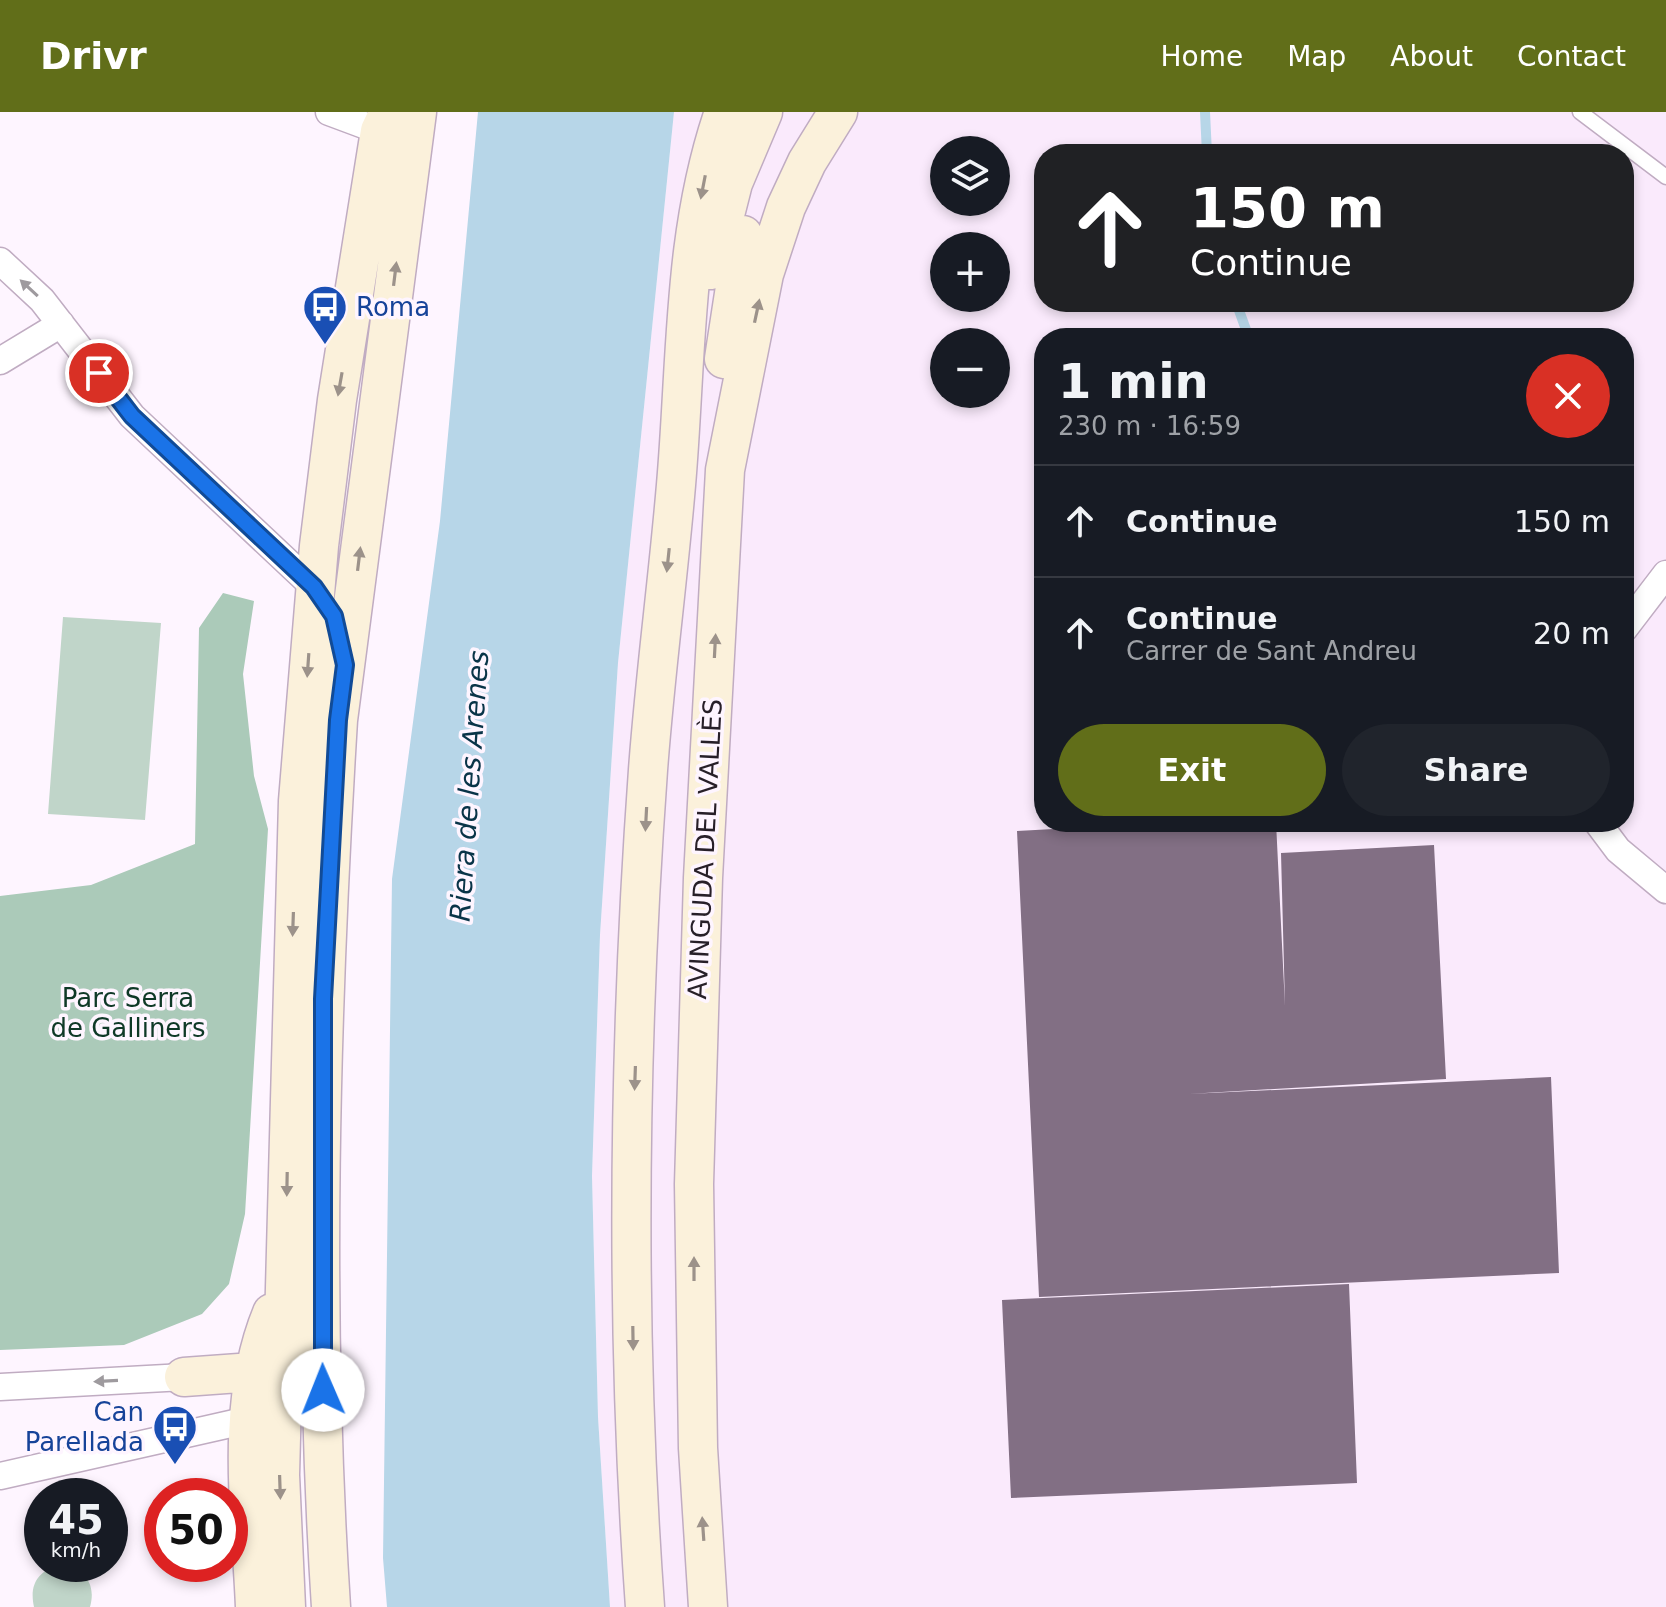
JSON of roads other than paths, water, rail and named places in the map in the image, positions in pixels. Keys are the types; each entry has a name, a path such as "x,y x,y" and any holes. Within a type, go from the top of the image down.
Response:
{"main road":[{"path":"331,1607 325,1506 321,1275 323,999 338,720 417,112"},
{"path":"645,1607 635,1423 631,1188 648,770 676,482 686,296 704,176 724,112"},
{"path":"676,482 712,263 733,183 763,112"},
{"path":"725,470 723,354 737,254 758,186 789,112"},
{"name":"AVINGUDA DEL VALLÈS","path":"708,1607 698,1448 694,1184 702,894 725,470 764,274 786,207 807,162 838,112"},
{"path":"255,1607 265,1415 285,1281 298,801 314,587 337,400 382,118"},
{"path":"314,587 334,616 345,665"},
{"path":"285,1281 253,1372 280,1475 286,1607"},
{"path":"184,1377 253,1372"},
{"path":"265,1415 312,1464 325,1506"}],"street":[{"path":"329,112 382,118"},
{"path":"0,261 42,300 132,416 314,587"},
{"path":"0,361 61,324"},
{"path":"1634,616 1666,574"},
{"path":"1604,832 1618,850 1666,890"},
{"path":"0,1387 184,1377"},
{"path":"0,1476 265,1415"}],"lane":[{"path":"1580,112 1622,144"},
{"path":"1634,153 1666,177"}],"water":[{"name":"Riera de les Arenes","path":"478,112 674,112 618,663 600,935 592,1176 598,1417 610,1607 387,1607 383,1558 392,879 440,521"}],"waterway":[{"path":"1205,112 1207,144"},
{"path":"1240,312 1245,328"}],"place":[{"name":"Roma","path":"325,346"},
{"name":"Can Parellada","path":"175,1466"}],"park label":[{"name":"Parc Serra de Galliners","path":"128,1013"}]}
